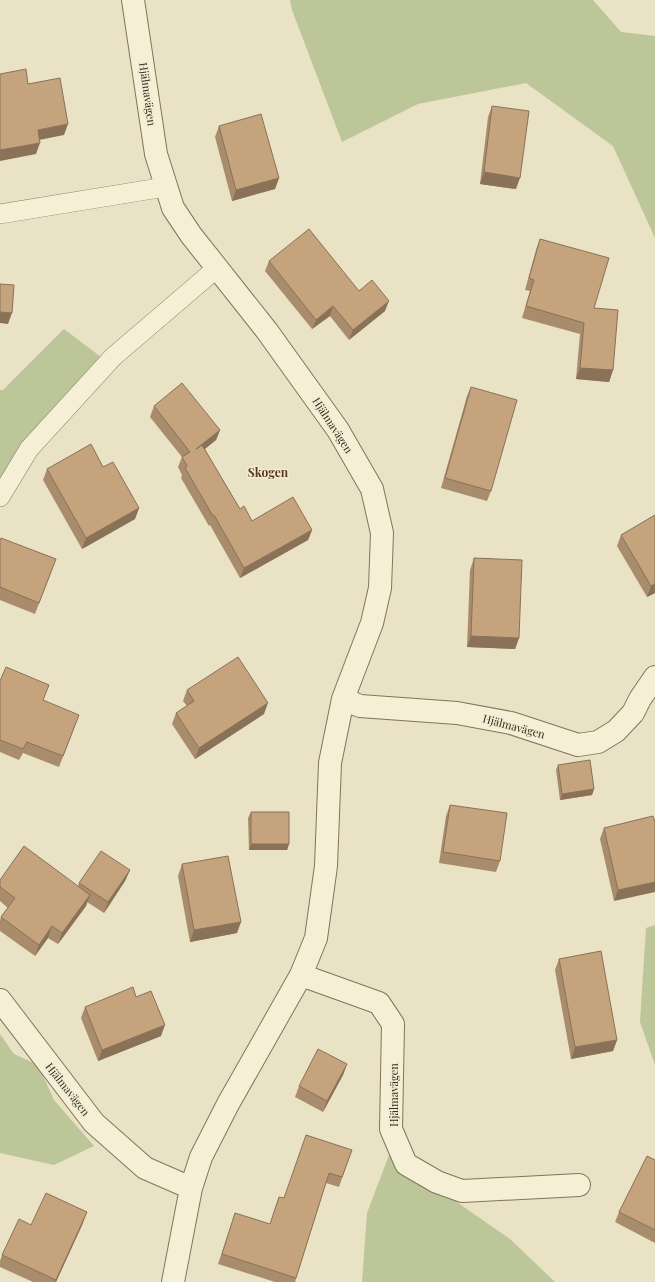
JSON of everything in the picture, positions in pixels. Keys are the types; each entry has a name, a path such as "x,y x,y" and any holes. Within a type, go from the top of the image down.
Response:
{"street":[{"name":"Hjälmavägen","path":"133,0 156,154 165,187 173,208 191,235 267,331 325,409 372,489 382,533 380,588 372,623 343,699 330,763 326,866 316,938 301,975 228,1104 201,1157 191,1188 173,1282"},
{"name":"Hjälmavägen","path":"343,699 360,706 457,713 503,722 578,745 598,742 616,731 633,713 640,699 655,677"},
{"name":"Hjälmavägen","path":"301,975 379,1003 393,1024 391,1129 406,1164 437,1182 462,1191 579,1185"},
{"name":"Hjälmavägen","path":"0,1000 94,1123 145,1168 191,1188"}],"lane":[{"path":"0,214 165,187"},
{"path":"0,497 29,449 113,357 217,268"}],"green space":[{"path":"290,0 593,0 621,32 655,36 655,238 613,146 526,83 418,104 342,142 292,10"},
{"path":"64,329 101,357 0,498 0,390 3,390"},
{"path":"655,925 655,1065 640,1022 646,928"},
{"path":"0,1034 14,1054 38,1065 54,1100 94,1146 54,1165 0,1153"},
{"path":"389,1155 510,1239 555,1282 362,1282 367,1213"}],"building":[{"path":"26,69 28,84 60,78 68,124 38,130 40,143 0,150 0,74"},
{"path":"492,106 529,111 520,178 484,172"},
{"path":"261,114 279,178 236,190 219,126"},
{"path":"309,229 359,291 372,280 389,301 353,330 333,306 316,320 269,261"},
{"path":"540,239 609,258 594,308 618,310 613,370 580,368 584,323 526,306 534,280 529,278"},
{"path":"0,284 14,285 12,313 0,312"},
{"path":"182,383 220,430 196,449 202,445 240,509 244,506 252,521 293,497 312,530 244,568 185,468 187,466 182,457 190,452 154,406"},
{"path":"471,387 517,400 491,491 445,478"},
{"path":"91,444 103,467 113,462 139,508 86,538 47,469"},
{"path":"655,515 655,584 651,586 621,535"},
{"path":"1,538 56,559 39,603 0,587"},
{"path":"474,558 522,560 519,638 471,636"},
{"path":"238,657 268,703 199,748 176,713 194,701 187,690"},
{"path":"6,667 49,685 43,700 79,715 63,756 27,742 23,749 0,740 0,681"},
{"path":"590,760 594,789 562,794 558,765"},
{"path":"450,805 507,813 500,861 443,852"},
{"path":"251,812 289,812 289,844 251,844"},
{"path":"653,816 655,822 655,882 618,890 604,828"},
{"path":"24,846 90,895 62,933 52,926 39,945 1,917 15,898 0,887 0,880"},
{"path":"101,851 130,870 108,902 79,883"},
{"path":"228,856 241,922 194,930 182,864"},
{"path":"601,951 617,1040 575,1047 559,959"},
{"path":"133,987 136,997 151,991 165,1025 102,1050 85,1007"},
{"path":"318,1049 347,1064 327,1101 299,1086"},
{"path":"306,1135 352,1150 342,1177 329,1173 296,1278 222,1254 235,1213 270,1224 279,1197 284,1198"},
{"path":"647,1156 655,1160 655,1230 619,1212"},
{"path":"46,1193 87,1212 56,1280 2,1255 19,1219 31,1225"}],"district":[{"name":"Skogen","path":"268,472"}]}
